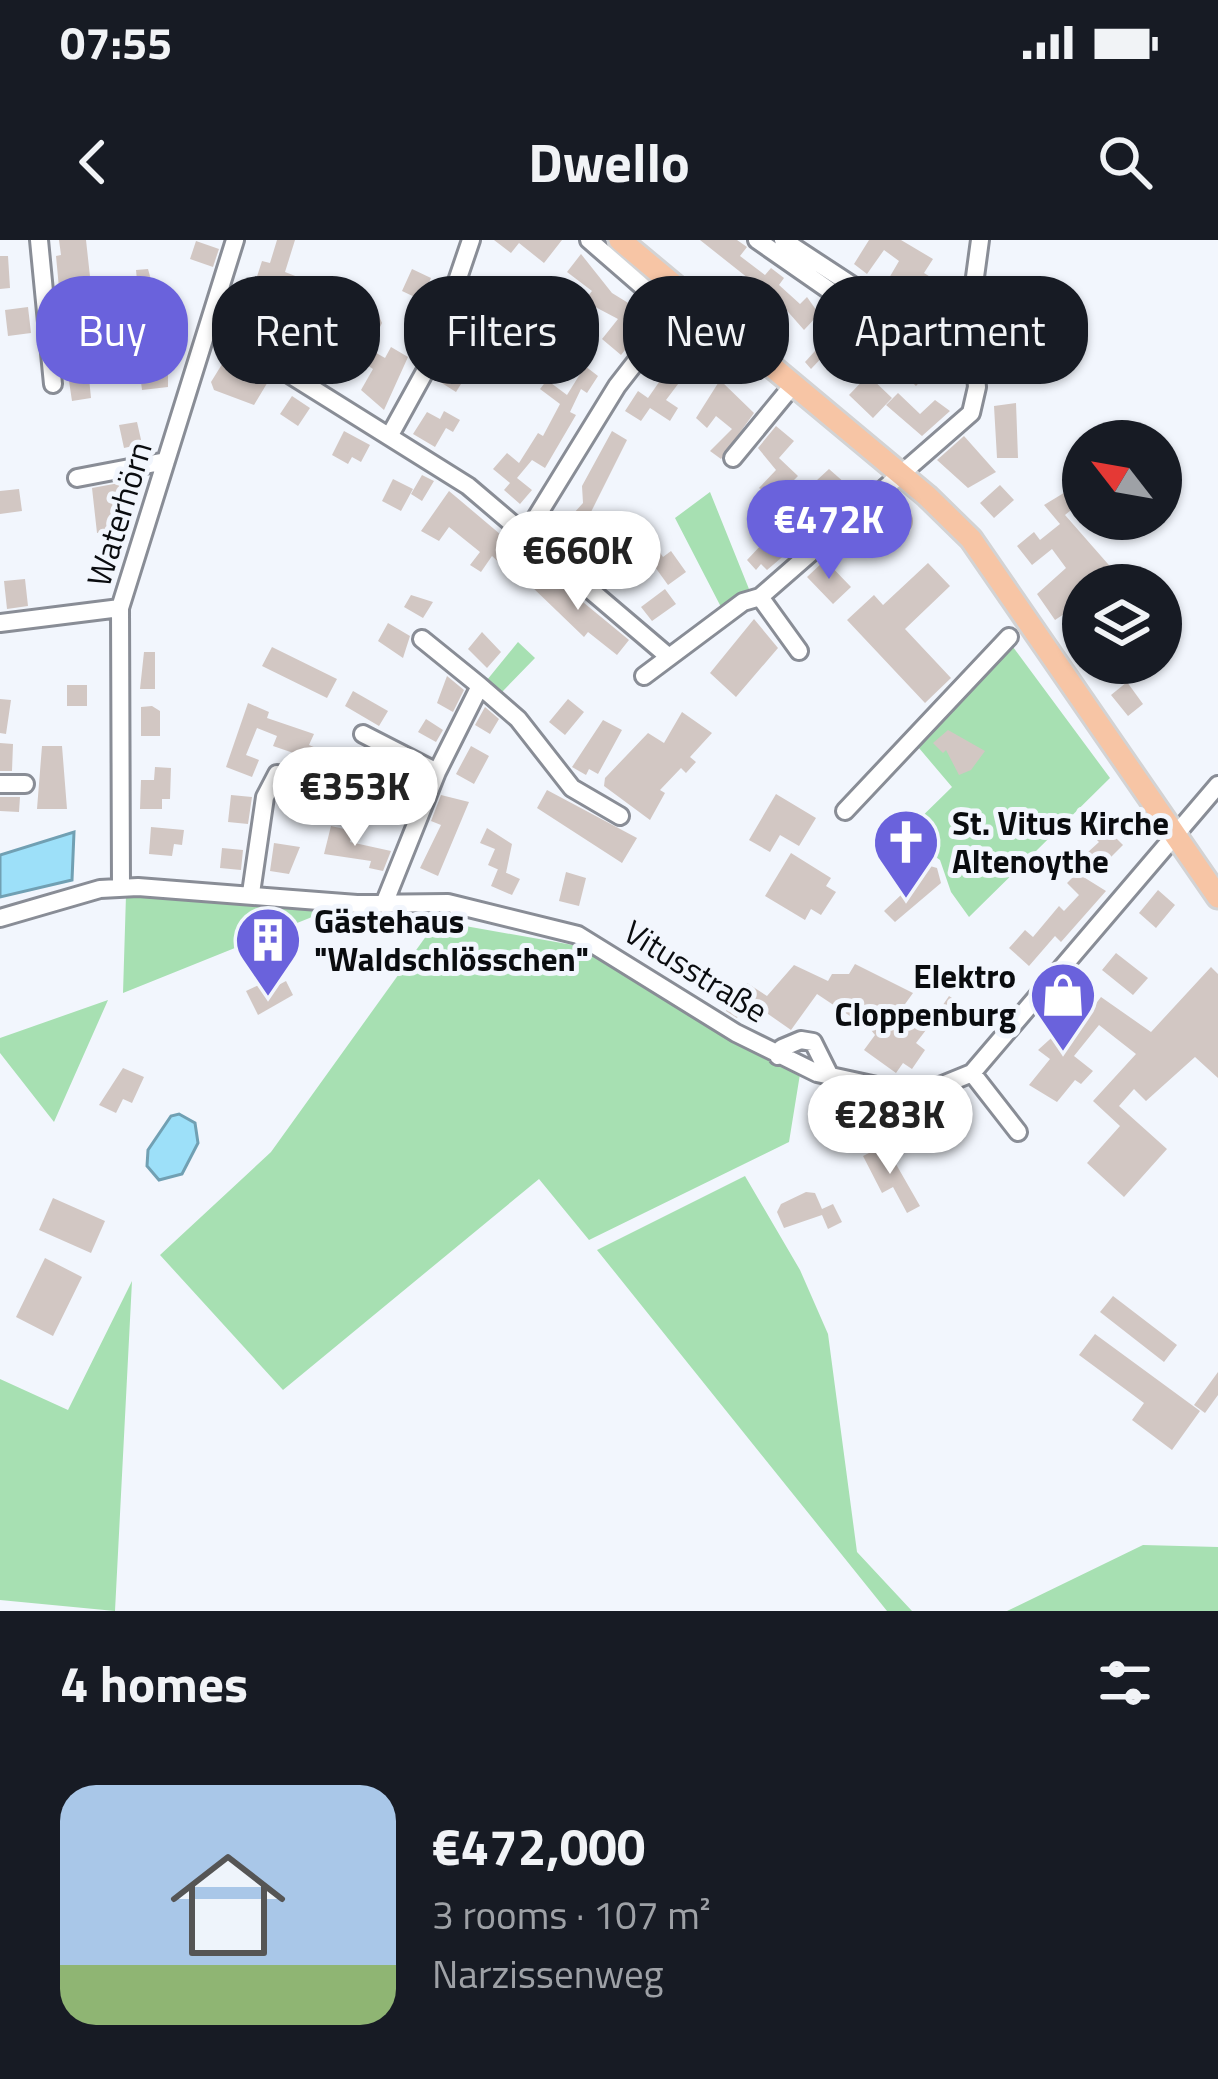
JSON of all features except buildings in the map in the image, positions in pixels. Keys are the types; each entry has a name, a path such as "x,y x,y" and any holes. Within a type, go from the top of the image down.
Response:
{"main road":[{"path":"620,240 654,276"},
{"path":"789,382 948,514 989,562 1218,897"}],"street":[{"path":"39,240 43,276"},
{"name":"Waterhörn","path":"121,887 120,608 235,240"},
{"path":"390,435 428,366 471,240"},
{"path":"589,240 640,276"},
{"path":"757,240 872,320 888,324 890,311 783,240"},
{"path":"644,676 743,602 760,597 971,413 976,400 970,314 980,240"},
{"path":"211,319 222,332 468,486 670,657"},
{"path":"526,534 623,378"},
{"path":"733,458 793,385"},
{"path":"77,478 166,461"},
{"path":"760,597 799,651"},
{"path":"0,623 120,608"},
{"path":"845,811 1010,637"},
{"path":"422,639 518,719 572,788 620,816"},
{"path":"384,904 437,772 480,686"},
{"path":"363,734 437,772"},
{"path":"251,893 265,797 278,774"},
{"path":"0,784 26,784"},
{"name":"Vitusstraße","path":"0,918 121,887 384,904 448,903 578,935 778,1056 830,1076 918,1095 972,1073 1218,785"},
{"path":"778,1056 782,1048 801,1040 813,1042 830,1076"},
{"path":"972,1073 1018,1132"}],"green space":[{"path":"710,492 749,589 721,607 675,518"},
{"path":"518,642 535,658 502,692 487,680"},
{"path":"1013,647 1110,778 969,917 951,892 940,860 904,834 952,787 913,741"},
{"path":"126,895 332,909 123,993"},
{"path":"437,921 601,950 800,1074 789,1142 589,1240 539,1179 283,1390 160,1255 271,1152"},
{"path":"108,1000 54,1122 0,1053 0,1038"},
{"path":"823,1087 885,1101 876,1139 814,1126"},
{"path":"745,1176 800,1270 828,1334 857,1552 912,1611 887,1611 597,1250"},
{"path":"132,1281 115,1611 0,1600 0,1379 68,1410"},
{"path":"1143,1545 1218,1547 1218,1611 1007,1611"}],"water":[{"path":"74,832 72,880 0,897 0,855"},
{"path":"179,1114 195,1123 198,1143 182,1174 159,1180 147,1166 148,1150 171,1116"}],"place":[{"name":"St. Vitus Kirche Altenoythe","path":"906,901"},
{"name":"Gästehaus \"Waldschlösschen\"","path":"268,999"},
{"name":"Elektro Cloppenburg","path":"1063,1054"}]}
